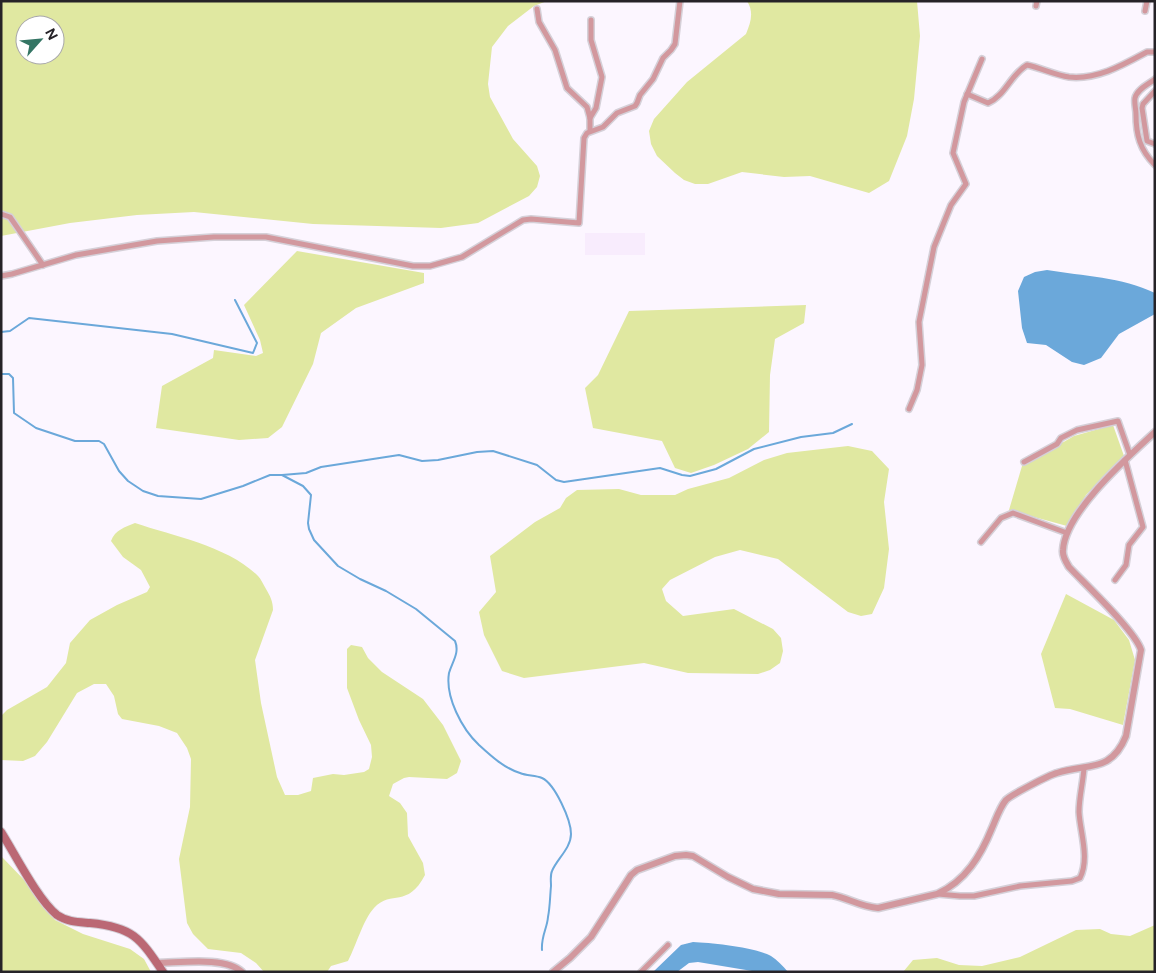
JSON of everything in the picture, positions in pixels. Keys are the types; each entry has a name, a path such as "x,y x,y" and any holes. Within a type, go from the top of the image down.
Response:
{"main road":[{"path":"1,832 42,898 57,915 70,922 112,925 127,931 141,942 163,972"}],"street":[{"path":"1,276 76,254 157,241 214,237 266,237 412,266 430,266 476,250 523,220 579,223 584,138 590,132 602,127 616,113 637,104 640,95 653,80 663,58 672,50 675,44 680,1"},
{"path":"1145,11 1146,1"},
{"path":"537,9 539,22 555,50 567,88 588,107 590,132"},
{"path":"590,118 596,108 602,77 591,40 591,20"},
{"path":"967,94 988,103 994,100 1020,69 1027,65 1067,77 1087,77 1105,73 1147,52 1155,52"},
{"path":"909,409 917,390 921,371 919,322 934,247 951,205 966,184 953,153 964,102 982,58"},
{"path":"1155,78 1135,98 1138,142 1145,155 1155,165"},
{"path":"1155,91 1143,104 1142,108 1145,136 1147,141 1155,144"},
{"path":"1,214 10,217 43,265"},
{"path":"1024,462 1057,444 1061,438 1077,430 1118,421 1143,527 1129,545 1126,565 1115,580"},
{"path":"553,972 591,937 631,875 637,870 675,856 686,854 753,889 779,894 840,897 868,908 878,908 937,894 962,877 975,862 1006,800 1056,773 1101,764 1113,757 1121,749 1126,736 1141,650 1130,632 1069,568 1062,550 1072,522 1084,505 1155,432"},
{"path":"981,542 1001,518 1013,513 1067,533"},
{"path":"937,894 974,896 1020,886 1072,881 1080,878 1083,868 1083,836 1079,806 1084,768"},
{"path":"641,972 668,945"},
{"path":"157,963 230,964 242,972"}],"shaded area":[{"path":"585,233 645,233 645,255 585,255"}],"green space":[{"path":"1,1 547,1 534,6 508,26 492,47 488,84 490,97 513,139 537,166 540,176 537,187 529,196 478,223 441,228 313,224 194,212 137,215 70,223 1,236"},
{"path":"747,1 917,1 920,36 914,99 907,136 889,181 869,193 810,176 784,177 742,172 708,184 695,184 684,180 657,156 651,144 649,131 654,119 687,82 746,34 751,17 751,9"},
{"path":"297,251 424,273 424,283 356,308 321,333 313,364 282,427 268,438 239,440 156,428 162,386 213,358 214,350 256,356 263,353 260,340 244,305"},
{"path":"806,305 804,323 775,339 770,375 769,432 748,449 714,465 691,473 675,468 662,441 593,428 585,388 598,375 629,311"},
{"path":"1113,425 1124,456 1086,495 1067,526 1009,510 1022,466 1074,436"},
{"path":"848,446 872,451 889,469 884,502 889,549 884,588 872,614 861,616 848,612 778,559 740,550 715,557 670,580 662,589 666,601 683,616 734,609 773,629 781,638 783,651 780,663 770,670 758,674 688,673 644,663 524,678 502,671 484,635 479,612 496,592 490,556 535,522 560,508 566,498 577,490 619,489 641,495 675,495 688,489 729,478 764,460 787,453"},
{"path":"135,523 216,549 246,566 261,580 272,601 273,610 255,660 261,703 277,777 285,795 298,795 311,791 313,778 333,774 344,775 364,772 369,769 372,757 371,745 347,688 347,649 351,645 362,647 368,658 382,672 423,699 443,725 461,761 457,773 447,779 409,777 393,784 389,796 400,803 407,813 408,836 423,863 425,875 412,892 387,900 374,908 363,926 348,961 331,966 327,972 264,972 256,963 241,953 208,949 193,934 187,923 179,859 190,807 191,759 187,748 177,733 159,726 122,719 118,714 114,696 106,684 94,684 77,693 47,742 35,756 23,761 1,760 1,716 7,710 47,687 66,663 70,643 90,620 117,605 147,592 150,587 141,570 123,557 111,541 118,532"},
{"path":"1066,594 1114,620 1129,640 1135,660 1123,725 1070,709 1055,708 1041,654"},
{"path":"1,856 29,885 55,920 83,934 130,949 144,959 151,972 1,972"},
{"path":"1155,925 1155,972 903,972 913,960 937,958 959,965 982,966 1020,957 1076,930 1100,929 1111,934 1130,936"}],"water":[{"path":"1047,270 1116,280 1155,293 1155,314 1119,334 1101,358 1084,365 1072,362 1046,345 1027,343 1022,328 1018,291 1024,277 1035,272"},
{"path":"693,942 755,950 771,956 788,972 758,972 698,962 689,963 677,972 653,972 681,945"}],"waterway":[{"path":"1,332 10,331 29,318 172,334 253,353 257,343 235,300"},
{"path":"1,374 9,374 13,378 14,413 36,428 75,441 99,441 104,444 119,471 128,481 143,491 158,496 201,499 243,486 270,475 282,475 303,486 311,495 309,529 314,540 338,566 416,609 455,641 457,650 448,682 452,702 461,722 479,745 503,765 514,771 542,778 547,782 557,795 568,820 571,834 569,844 551,874 549,909 542,941 542,950"},
{"path":"282,475 306,473 321,467 399,455 422,461 493,451 537,465 556,480 564,482 660,468 690,476 716,469 754,449 801,437 833,433 852,424"}]}
